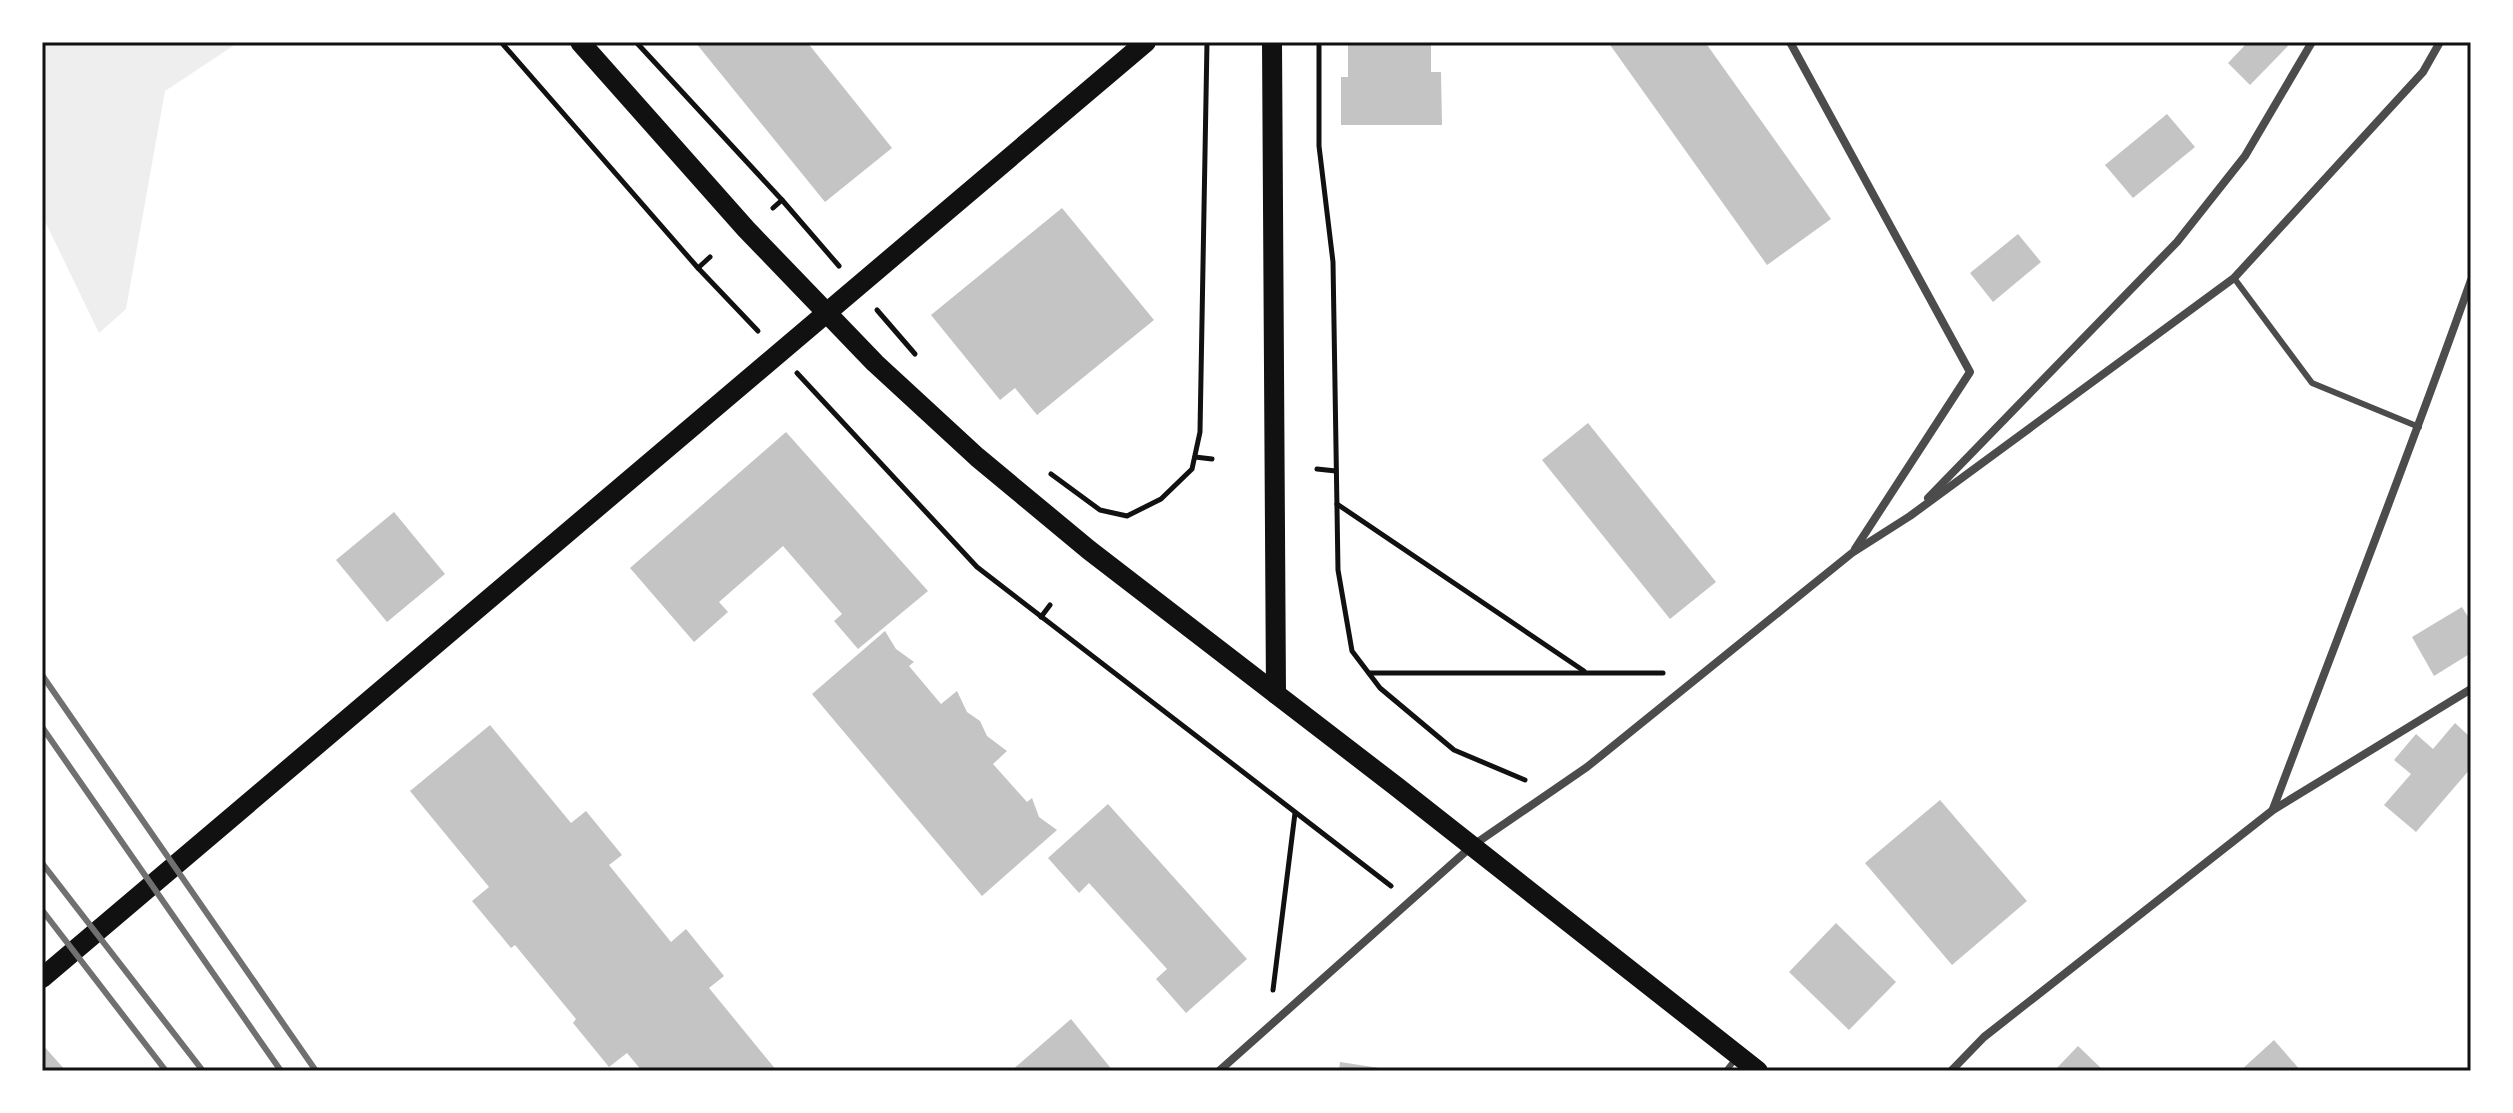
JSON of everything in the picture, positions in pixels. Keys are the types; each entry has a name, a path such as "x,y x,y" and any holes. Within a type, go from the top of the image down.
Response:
{"main road":[{"path":"580,42 746,229 875,363 977,457 1089,550 1758,1071"},
{"path":"42,978 1146,42"},
{"path":"1272,42 1276,694"}],"street":[{"path":"1790,42 1970,372 1852,553"},
{"path":"1910,516 2177,242 2245,156 2312,42"},
{"path":"1219,1071 1472,846 1587,767 1852,553 1910,516 2234,278 2423,72 2440,42"},
{"path":"2273,810 2366,559 2419,427 2471,280"},
{"path":"1951,1071 1984,1037 2273,810 2471,689"}],"lane":[{"path":"2234,278 2312,383 2419,427"},
{"path":"1726,1071 1739,1054"}],"path":[{"path":"501,42 698,268 761,335"},
{"path":"636,42 782,200 840,268"},
{"path":"1041,467 1100,510 1127,516 1161,499 1192,469 1200,432 1207,42"},
{"path":"1319,42 1319,146 1333,262 1338,570 1352,651 1380,688 1454,750 1552,791"},
{"path":"773,208 782,200"},
{"path":"698,268 710,257"},
{"path":"870,302 918,358"},
{"path":"793,369 977,567 1410,901"},
{"path":"1195,457 1212,459"},
{"path":"1317,469 1336,471"},
{"path":"1337,504 1587,673"},
{"path":"1106,525 1114,513"},
{"path":"1041,617 1050,605"},
{"path":"1368,673 1703,673"},
{"path":"1268,1028 1295,812"}],"shaded area":[{"path":"42,42 239,42 165,91 126,309 99,333 42,215"}],"building":[{"path":"695,42 807,42 892,148 825,202"},
{"path":"1348,42 1431,42 1431,72 1441,72 1442,125 1341,125 1341,77 1348,77"},
{"path":"1608,42 1705,42 1831,219 1767,265"},
{"path":"2248,42 2285,42 2288,46 2250,85 2228,63"},
{"path":"2167,114 2195,147 2133,198 2105,165"},
{"path":"1062,208 1154,320 1037,415 1015,388 1000,400 931,315"},
{"path":"2018,234 2041,262 1993,302 1970,273"},
{"path":"1588,423 1716,582 1670,619 1542,460"},
{"path":"786,432 928,591 858,649 834,621 842,614 783,546 719,602 728,612 694,642 630,568"},
{"path":"394,512 445,574 387,622 336,560"},
{"path":"2462,607 2471,622 2471,653 2434,676 2412,637"},
{"path":"885,631 896,649 914,662 909,666 941,704 957,691 967,712 980,721 987,736 1007,751 993,764 1027,802 1032,798 1039,817 1057,830 982,896 812,694"},
{"path":"2455,723 2471,738 2471,768 2416,832 2384,805 2411,774 2394,760 2416,734 2433,749"},
{"path":"490,725 571,823 586,811 622,855 609,865 671,942 686,929 724,976 709,988 777,1071 642,1071 627,1053 609,1067 573,1023 576,1019 515,945 511,948 472,901 489,887 410,791"},
{"path":"1940,800 2027,901 1952,965 1865,863"},
{"path":"1108,804 1247,959 1186,1013 1156,979 1167,969 1089,883 1079,893 1048,858"},
{"path":"1836,923 1896,982 1849,1030 1789,972"},
{"path":"1071,1019 1113,1071 1011,1071"},
{"path":"2274,1040 2301,1071 2240,1071"},
{"path":"42,1044 66,1071 42,1071"},
{"path":"2078,1046 2104,1071 2054,1071"},
{"path":"1340,1062 1386,1069 1386,1071 1339,1071"}],"railway":[{"path":"42,675 316,1071"},
{"path":"42,727 281,1071"},
{"path":"42,863 203,1071"},
{"path":"42,910 166,1071"}]}
